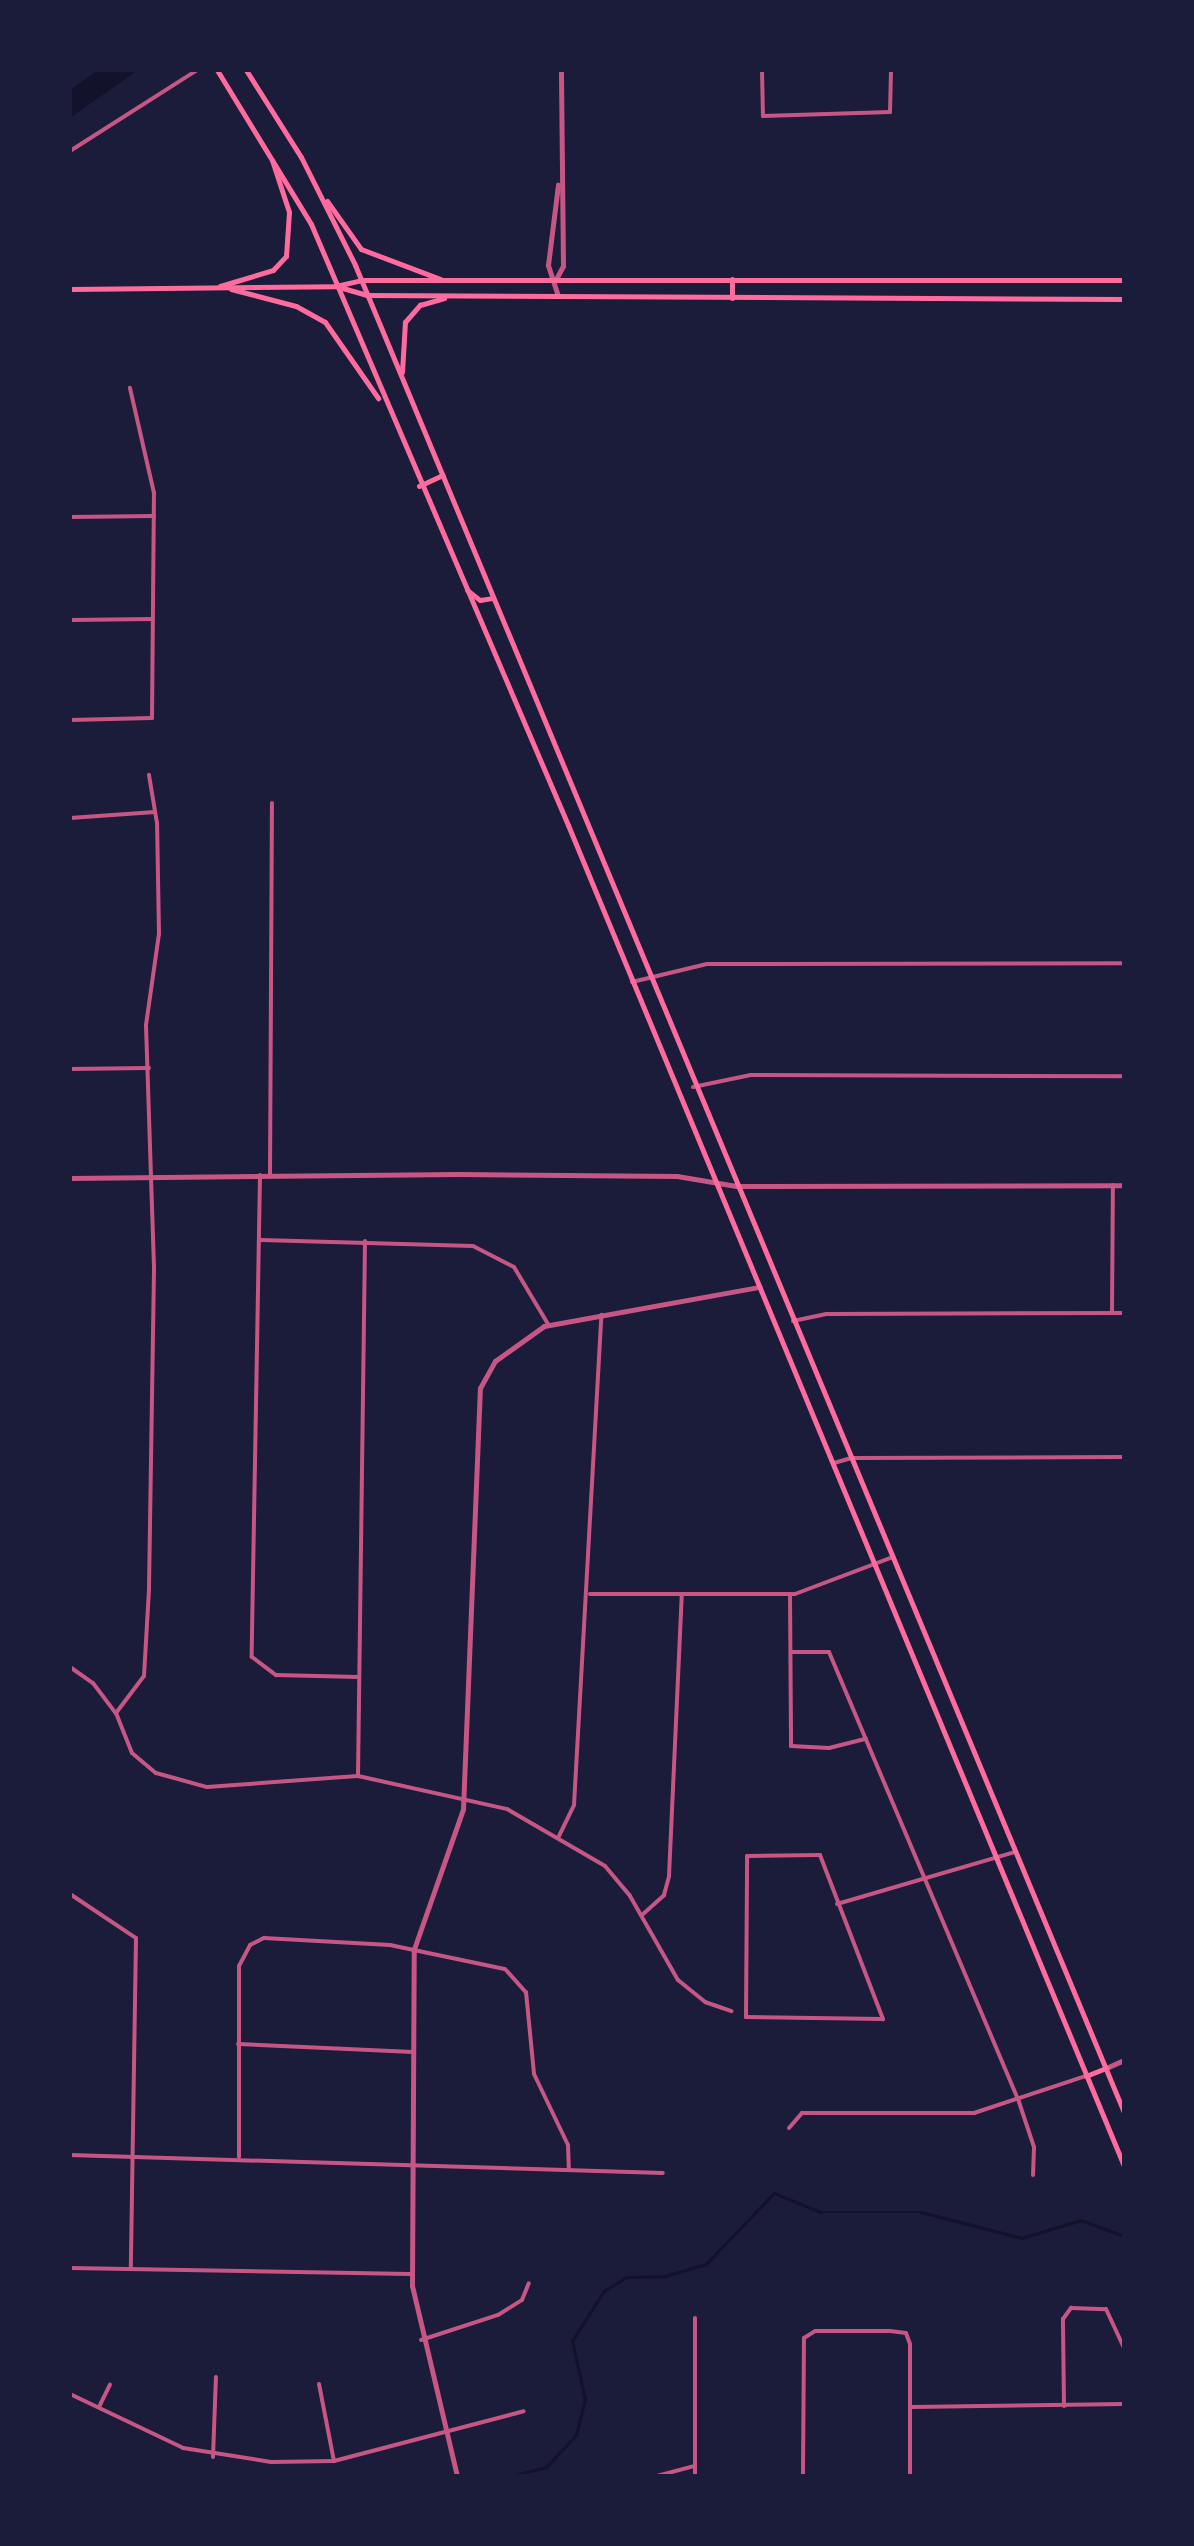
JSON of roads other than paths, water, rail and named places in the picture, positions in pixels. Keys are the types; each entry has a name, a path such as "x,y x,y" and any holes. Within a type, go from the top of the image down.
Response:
{"main road":[{"path":"217,70 311,224 385,408 834,1463 1124,2166"},
{"path":"246,70 361,249 381,262 452,282"},
{"path":"212,288 273,270 286,256 290,212 267,148"},
{"path":"316,184 402,375 693,1088 894,1557 1124,2112"},
{"path":"732,279 732,298"},
{"path":"70,289 336,286 361,280 1124,280"},
{"path":"336,286 367,294 558,297 1124,298"},
{"path":"228,288 296,306 325,322 385,408"},
{"path":"402,375 402,332 413,310 460,294"},
{"path":"418,486 443,475"},
{"path":"464,588 480,600 492,598"},
{"path":"1086,2076 1106,2068"}],"street":[{"path":"70,151 197,70"},
{"path":"556,279 563,266 559,182 561,70"},
{"path":"762,70 763,116 890,112 890,70"},
{"path":"558,297 556,279 548,266 551,204 559,182"},
{"path":"70,720 152,718 154,516 130,388"},
{"path":"70,517 154,516"},
{"path":"70,620 152,619"},
{"path":"116,1713 144,1676 153,1177 146,1025 160,934 156,812 149,775"},
{"path":"270,1175 272,803"},
{"path":"70,818 156,812"},
{"path":"632,982 646,974 707,964 1124,963"},
{"path":"70,1069 149,1068"},
{"path":"693,1088 751,1075 1124,1076"},
{"path":"260,1175 252,1657 276,1675 359,1677"},
{"path":"70,1178 270,1175 713,1178 736,1186 1124,1185"},
{"path":"1112,1314 1113,1186"},
{"path":"261,1240 451,1243 490,1252 523,1278 548,1325"},
{"path":"358,1776 366,1242"},
{"path":"457,2476 421,2340 412,2274 414,1949 464,1796 477,1402 495,1362 548,1325 759,1287"},
{"path":"794,1321 826,1314 1124,1314"},
{"path":"558,1836 574,1805 578,1654 590,1594 602,1316"},
{"path":"834,1463 852,1458 1124,1457"},
{"path":"590,1594 790,1594 874,1560 894,1557"},
{"path":"790,1594 791,1746 829,1748 866,1738"},
{"path":"642,1915 664,1894 670,1876 682,1596"},
{"path":"792,1652 830,1652 1019,2102 1034,2147 1032,2175"},
{"path":"70,1666 116,1713 132,1753 156,1773 208,1787 358,1776 506,1808 605,1866 642,1915 678,1980 705,2002 731,2011"},
{"path":"837,1904 927,1883 1016,1852"},
{"path":"747,1856 820,1856 837,1904 882,2019 746,2017 747,1856"},
{"path":"70,1894 136,1938 131,2269"},
{"path":"239,2157 239,1966 255,1940 414,1949 484,1962 520,1981 529,2007 534,2074 568,2144 570,2168"},
{"path":"238,2044 414,2052"},
{"path":"1106,2068 1124,2060"},
{"path":"789,2128 802,2113 903,2117 1019,2102 1086,2076"},
{"path":"70,2155 412,2161 664,2172"},
{"path":"70,2268 412,2274"},
{"path":"421,2340 498,2315 522,2300 529,2283"},
{"path":"1064,2406 1063,2319 1071,2308 1106,2309 1124,2348"},
{"path":"696,2318 696,2476"},
{"path":"803,2476 804,2338 815,2331 906,2334 910,2476"},
{"path":"213,2457 216,2377"},
{"path":"99,2407 110,2384"},
{"path":"319,2384 334,2461"},
{"path":"70,2394 213,2457 334,2461 524,2411"},
{"path":"911,2407 1124,2404"},
{"path":"657,2476 696,2466"}],"waterway":[{"path":"511,2476 546,2467 576,2435 585,2400 572,2341 604,2291 626,2277 665,2276 706,2264 774,2193 821,2212 921,2212 1022,2238 1081,2220 1124,2236"}]}
